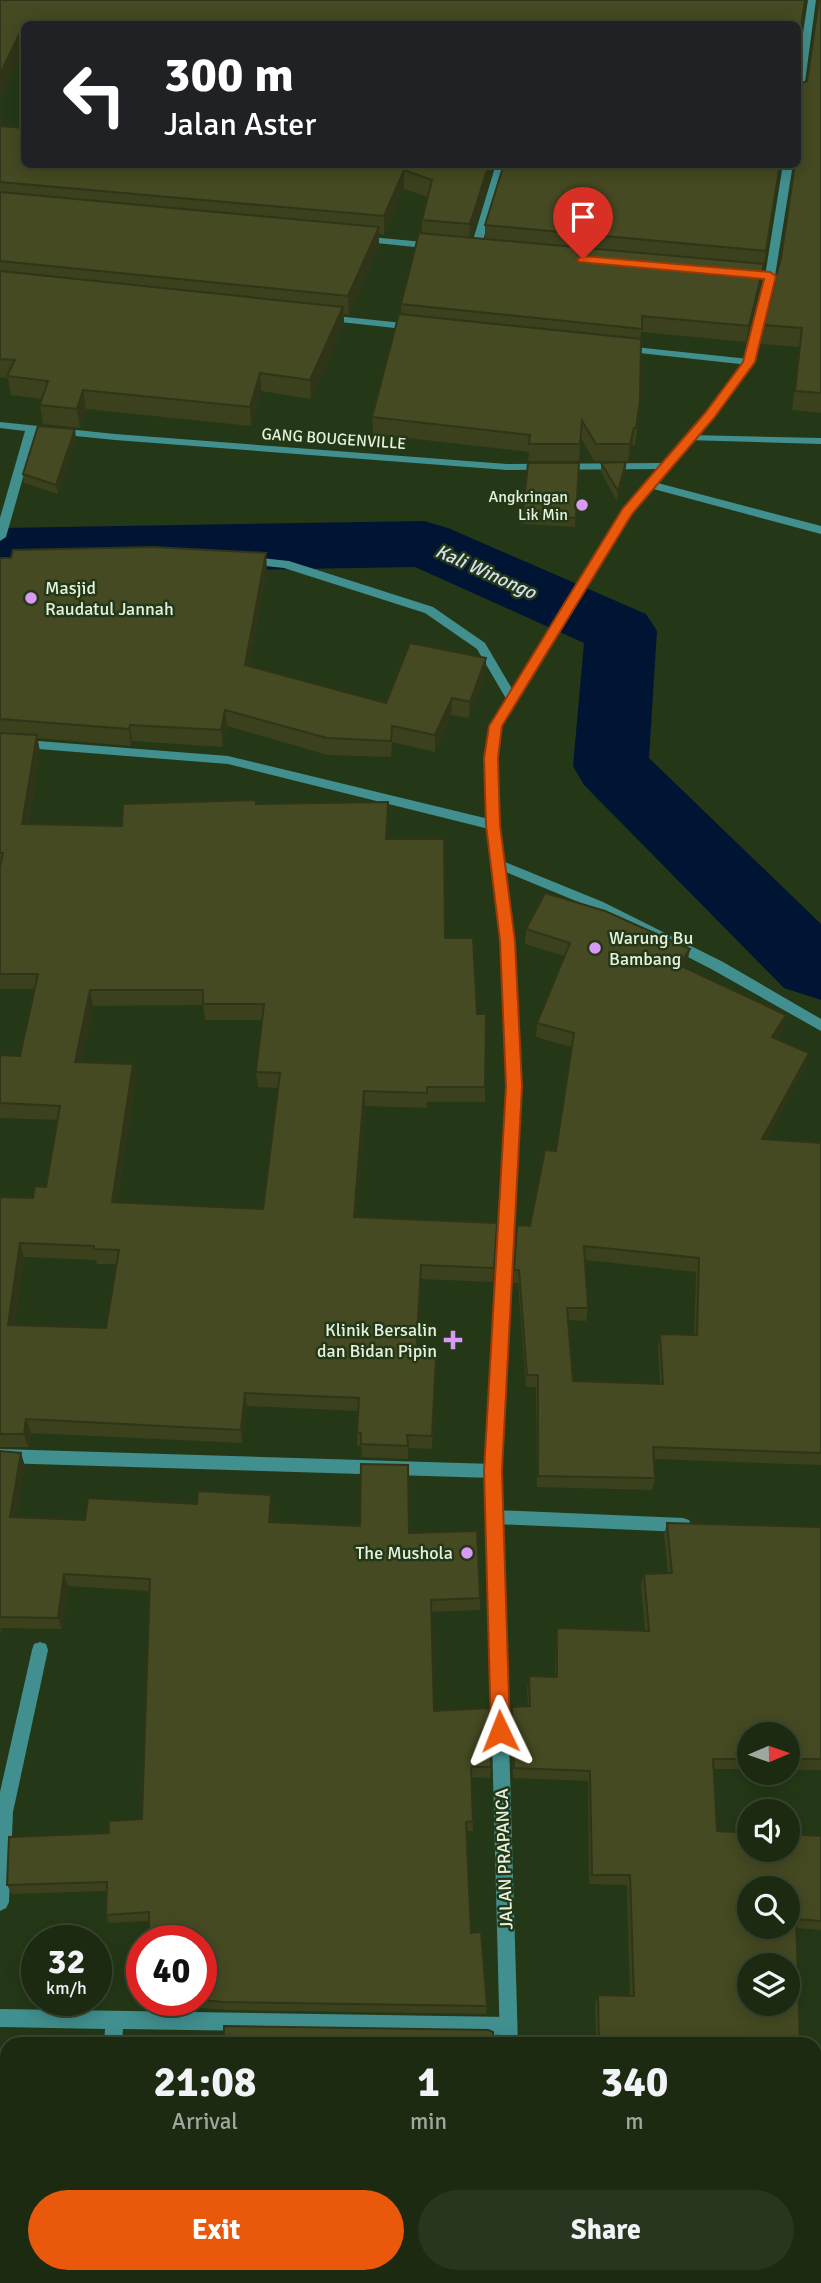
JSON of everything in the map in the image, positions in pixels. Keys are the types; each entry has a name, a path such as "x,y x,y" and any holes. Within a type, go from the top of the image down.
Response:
{"street":[{"path":"801,76 812,0"},
{"path":"475,250 500,168"},
{"name":"JALAN PRAPANCA","path":"509,2035 493,1471 514,1086 513,1018 500,865 493,825 491,758 495,726 627,511 691,438 749,362 770,276 787,168"},
{"path":"346,237 449,247"},
{"path":"462,248 489,251"},
{"path":"757,275 770,276"},
{"path":"316,317 426,328"},
{"path":"618,348 749,362"},
{"name":"GANG BOUGENVILLE","path":"0,425 31,430 507,467 666,466"},
{"path":"0,537 11,494 17,486 31,430"},
{"path":"691,438 821,441"},
{"path":"650,485 821,530"},
{"path":"233,559 285,564 429,610 481,646 512,699"},
{"path":"0,742 228,760 493,825"},
{"path":"500,865 610,911 718,966 821,1026"},
{"path":"0,1455 493,1471"},
{"path":"494,1517 698,1525"},
{"path":"0,1902 4,1812 40,1650"},
{"path":"0,2018 509,2035"},
{"path":"113,2037 114,2022"}],"building":[{"path":"0,0 805,0 801,27 801,21 21,21 21,30 0,74"},
{"path":"821,0 821,393 795,391 802,328 764,325 781,258 794,168 801,168 801,84 807,81"},
{"path":"0,126 21,128 21,168 488,168 470,224 422,220 432,180 404,170 384,216 0,182"},
{"path":"503,168 779,168 766,251 485,225"},
{"path":"0,192 379,227 348,296 0,261"},
{"path":"419,233 764,264 749,326 642,316 642,329 401,304"},
{"path":"0,271 343,307 310,380 260,373 250,407 83,390 77,409 40,405 48,381 7,376 15,360 0,359"},
{"path":"399,314 641,339 640,401 636,428 630,444 596,444 582,421 580,444 529,444 530,435 372,417"},
{"path":"38,426 75,429 56,485 23,474"},
{"path":"626,462 618,491 601,463"},
{"path":"528,463 579,463 576,518 523,515"},
{"path":"153,547 266,553 245,665 386,703 410,643 486,658 470,702 452,698 435,735 392,726 391,741 327,738 225,710 221,730 130,725 129,729 0,719 0,558 11,558 13,550"},
{"path":"0,733 37,735 22,824 122,826 123,804 256,800 256,804 388,802 386,839 444,839 445,938 473,938 477,1014 486,1014 485,1087 427,1087 427,1093 364,1091 354,1217 497,1223 494,1268 421,1265 416,1356 436,1357 432,1436 407,1435 408,1446 361,1444 361,1433 357,1433 359,1398 245,1393 241,1430 26,1419 24,1434 0,1434 0,1197 33,1198 35,1186 46,1187 60,1106 0,1103 0,1055 20,1056 38,974 0,974 0,867 3,853 0,853","holes":["90,990 203,990 203,1004 264,1004 256,1072 280,1073 263,1209 112,1202 133,1064 75,1062","20,1243 94,1246 94,1249 119,1250 106,1328 8,1325"]},
{"path":"545,893 605,911 690,949 679,965 786,1015 772,1037 809,1053 762,1139 821,1143 821,1453 653,1447 655,1478 538,1476 538,1375 527,1375 519,1270 514,1270 517,1225 530,1226 545,1150 556,1151 574,1033 537,1023 570,943 526,929","holes":["584,1246 699,1258 697,1335 660,1334 663,1384 573,1381 567,1308 588,1308"]},
{"path":"0,1451 21,1453 10,1517 85,1520 88,1498 197,1504 198,1491 271,1495 269,1522 360,1526 361,1464 408,1465 409,1533 477,1531 480,1598 431,1600 434,1711 490,1708 491,1767 471,1767 473,1821 466,1822 471,1933 481,1932 487,2006 217,2001 217,1925 149,1925 149,1912 106,1915 107,1882 7,1885 9,1837 109,1833 109,1821 142,1819 150,1579 64,1574 58,1618 0,1617"},
{"path":"667,1523 821,1527 821,1759 800,1759 800,1722 737,1722 737,1759 713,1759 717,1831 737,1832 737,1862 800,1862 800,1835 821,1836 821,1921 800,1919 800,1876 737,1876 737,1939 797,1939 797,1953 737,1953 737,2016 799,2016 800,2037 599,2037 598,1995 634,1996 630,1875 592,1875 590,1771 514,1768 512,1707 530,1706 529,1676 557,1677 557,1628 649,1631 644,1574 672,1573"},
{"path":"224,2026 493,2032 493,2037 224,2037"}],"waterway":[{"name":"Kali Winongo","path":"0,551 424,544 621,631 611,766 813,966 821,969"}],"place":[{"name":"Angkringan Lik Min","path":"582,505"},
{"name":"Masjid Raudatul Jannah","path":"31,598"},
{"name":"Warung Bu Bambang","path":"595,948"},
{"name":"Klinik Bersalin dan Bidan Pipin","path":"453,1340"},
{"name":"The Mushola","path":"467,1553"}],"route":[{"path":"500,1731 493,1471 514,1086 508,941 493,825 491,758 495,726 627,511 709,416 749,362 760,329 770,276 583,259"}]}
